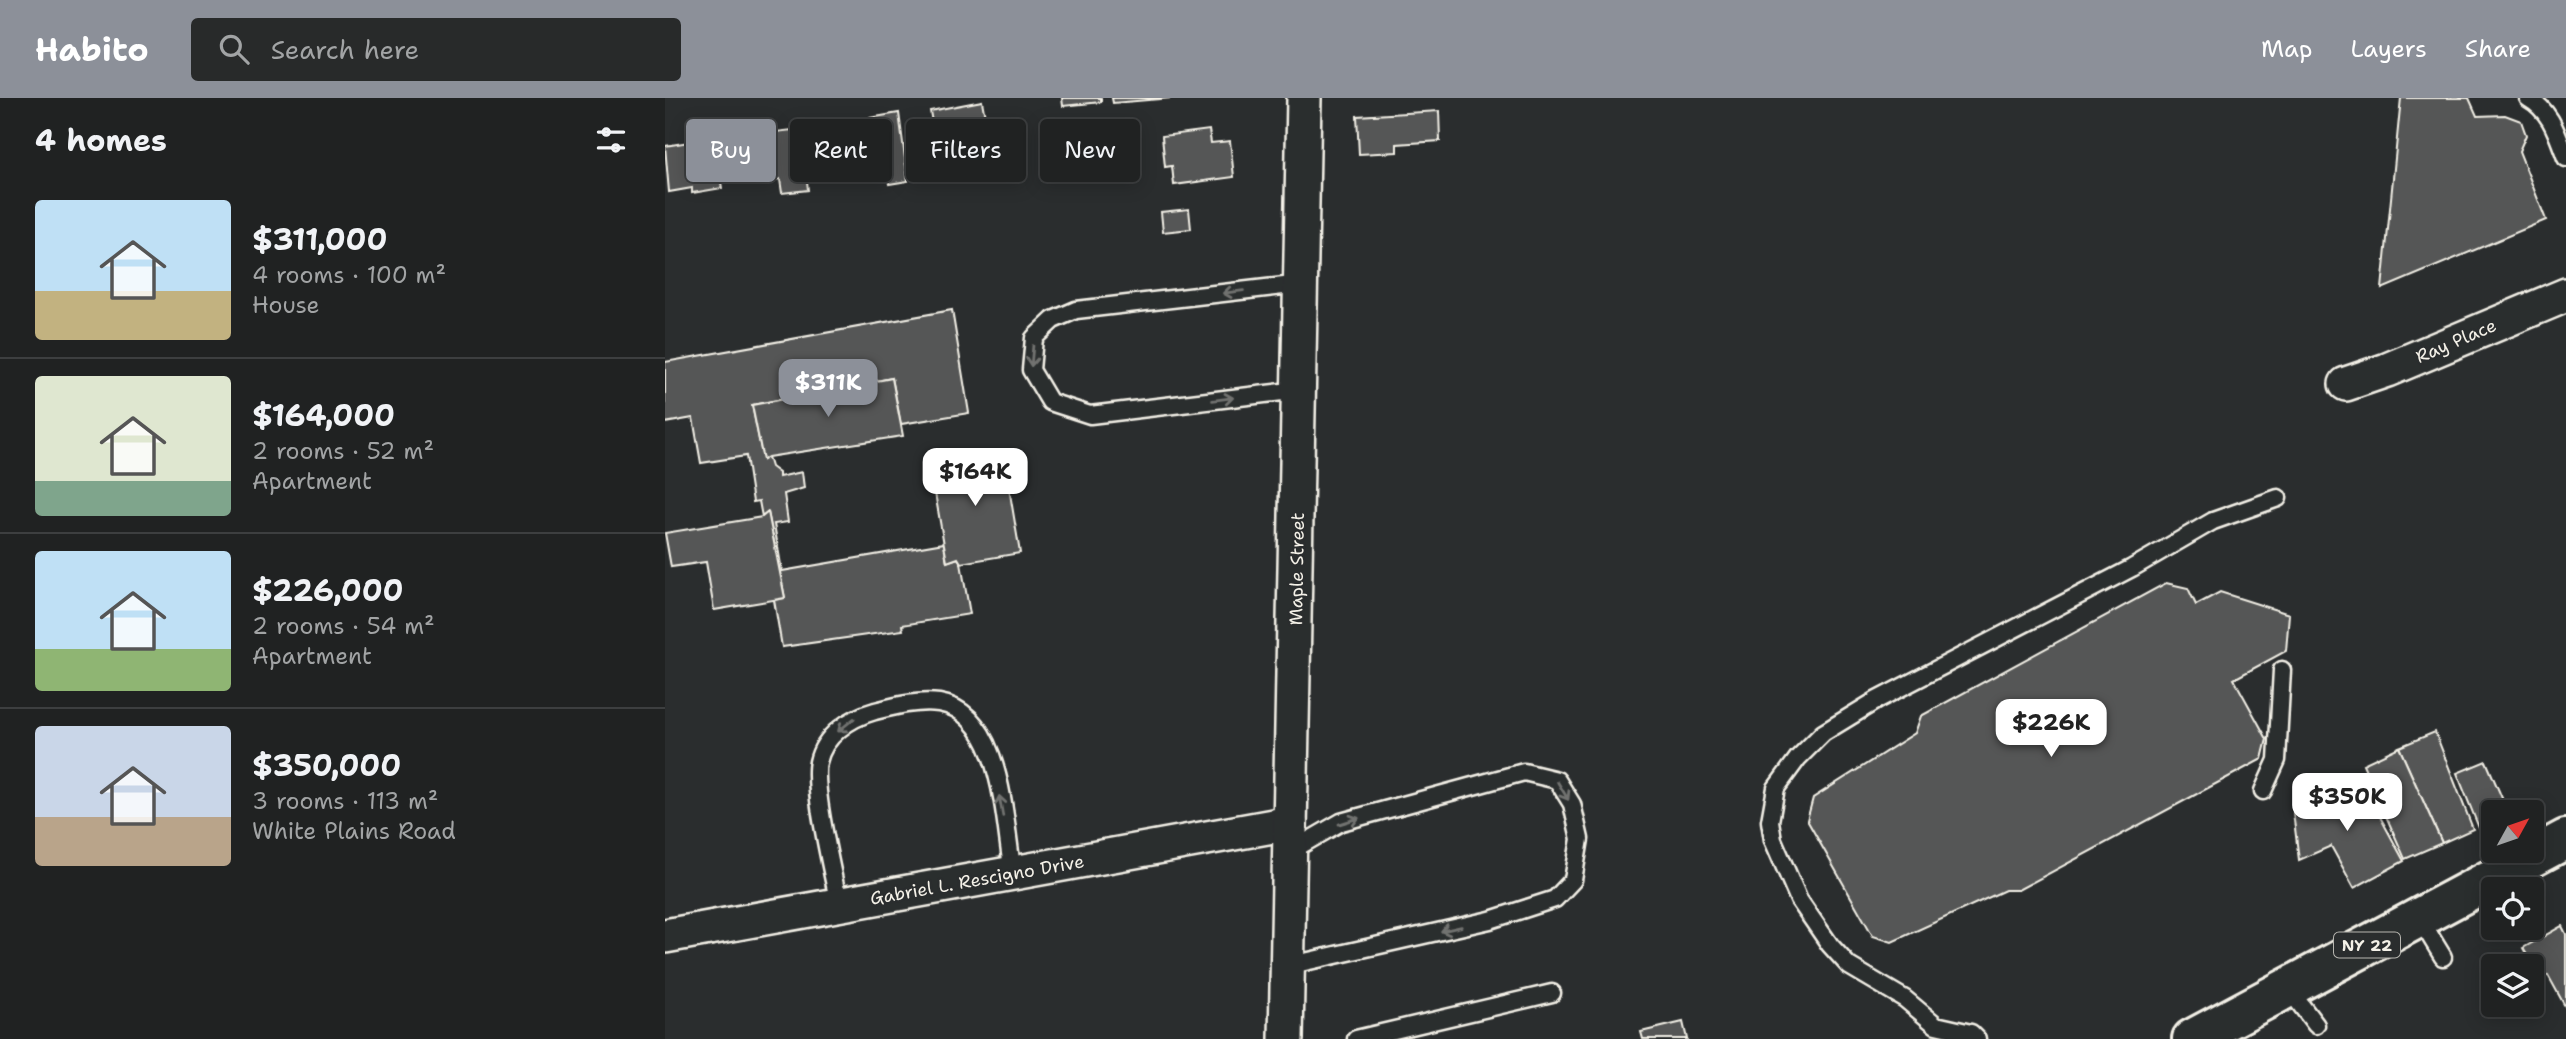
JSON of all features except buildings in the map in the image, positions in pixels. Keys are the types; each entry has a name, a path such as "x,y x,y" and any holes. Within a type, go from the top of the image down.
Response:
{"main road":[{"name":"NY 22","path":"2192,1039 2566,839"}],"street":[{"name":"Maple Street","path":"1286,1039 1289,838 1295,687 1304,98"},
{"name":"Ray Place","path":"2346,384 2387,370 2566,295"},
{"name":"Gabriel L. Rescigno Drive","path":"665,936 1013,873 1289,838"}],"lane":[{"path":"2528,98 2540,105 2550,118 2566,158"},
{"path":"1300,390 1090,415 1051,402 1031,370 1034,338 1053,320 1076,310 1301,284"},
{"path":"1977,1039 1972,1033 1935,1032 1905,999 1849,966 1830,945 1799,900 1773,839 1770,821 1776,788 1798,758 1823,733 1877,700 2132,568 2213,522 2278,498"},
{"path":"2263,791 2277,760 2282,670"},
{"path":"839,905 817,784 818,762 826,743 857,716 915,703 939,703 958,709 973,721 985,740 994,760 1013,873"},
{"path":"1287,966 1490,920 1555,900 1573,880 1580,839 1571,804 1557,780 1524,772 1289,838"},
{"path":"2418,916 2443,957"},
{"path":"2288,988 2316,1025"},
{"path":"1356,1039 1552,993"}]}
